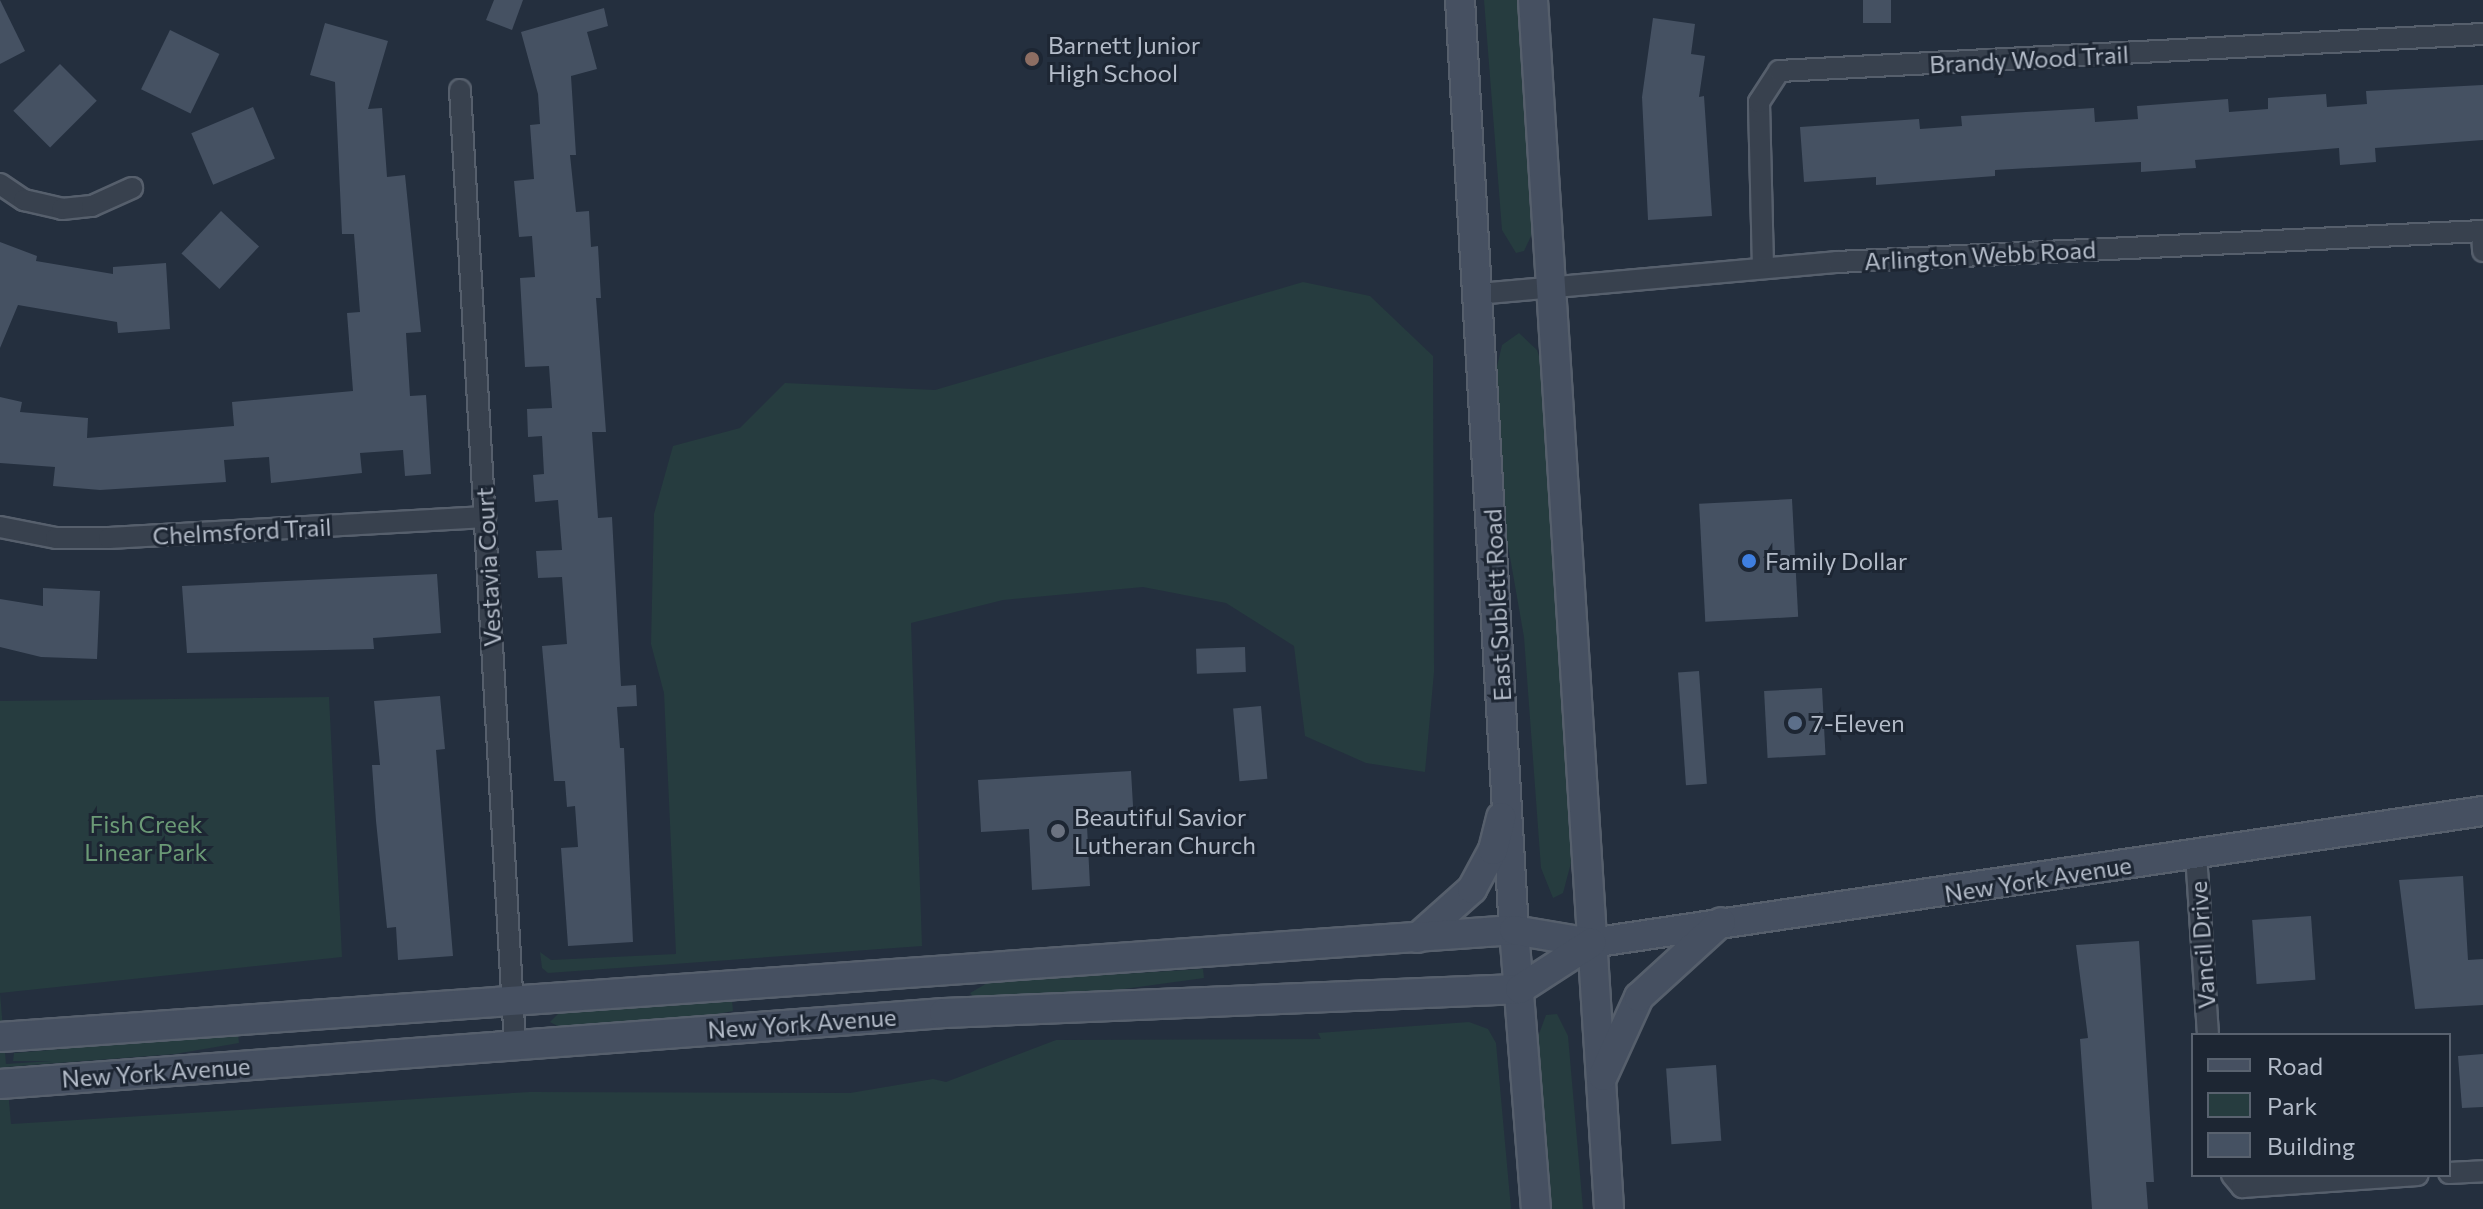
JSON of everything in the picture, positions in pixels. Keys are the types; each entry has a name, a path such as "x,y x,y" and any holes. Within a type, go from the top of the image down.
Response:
{"main road":[{"name":"East Sublett Road","path":"1460,0 1514,930 1536,1209"},
{"path":"1533,0 1609,1209"},
{"path":"1417,938 1466,897 1483,873 1508,793"},
{"name":"New York Avenue","path":"10,1037 1514,930 1591,943 1722,921 2483,811"},
{"path":"1600,1084 1639,997 1671,963 1722,921"},
{"name":"New York Avenue","path":"0,1084 944,1013 1520,989 1591,943"},
{"path":"941,972 944,1013"}],"street":[{"name":"Brandy Wood Trail","path":"1763,267 1759,102 1779,71 2483,34"},
{"name":"Vestavia Court","path":"460,90 515,1045"},
{"path":"0,184 24,200 62,209 92,206 132,188"},
{"name":"Arlington Webb Road","path":"1478,294 1763,267 2483,238"},
{"name":"Chelmsford Trail","path":"0,527 56,538 109,538 485,517"},
{"name":"Vancil Drive","path":"2196,854 2208,1033"},
{"path":"2451,1173 2483,1171"},
{"path":"2234,1177 2242,1187 2389,1177"}],"green space":[{"path":"1484,0 1521,0 1533,232 1524,251 1516,253 1502,230"},
{"path":"1303,282 1370,296 1433,356 1434,672 1425,772 1366,763 1305,736 1294,646 1226,603 1143,587 1003,600 911,623 922,946 548,973 542,968 540,952 551,960 676,954 664,693 651,644 654,514 673,446 740,428 785,383 935,390"},
{"path":"1519,333 1537,350 1542,365 1553,542 1572,859 1563,893 1553,898 1541,868 1524,637 1503,517 1495,375 1502,345"},
{"name":"Fish Creek Linear Park","path":"329,697 342,957 0,993 0,701"},
{"path":"1203,969 1204,978 1087,994 974,998 970,993 989,982"},
{"path":"0,993 6,1064 52,1061 13,1061 14,1053 62,1049 13,1048 238,1033 239,1043 175,1054 6,1067 11,1124 530,1092 850,1093 933,1079 946,1082 1056,1040 1321,1039 1318,1033 1469,1022 1488,1029 1496,1043 1511,1209 0,1209"},
{"path":"732,1000 733,1011 687,1020 561,1028 550,1022 559,1013 580,1010"},
{"path":"1557,1014 1568,1036 1583,1209 1548,1209 1536,1042 1546,1015"}],"building":[{"path":"0,0 25,51 0,64"},
{"path":"494,0 523,0 512,30 486,20"},
{"path":"1863,0 1891,0 1891,23 1863,23"},
{"path":"604,8 608,26 587,32 597,69 571,76 576,155 570,155 576,212 589,211 591,247 598,246 601,298 596,298 606,432 592,432 598,518 612,517 621,686 636,685 637,706 617,707 620,748 624,748 633,942 568,946 561,848 578,847 575,806 567,807 565,781 554,781 542,646 567,644 562,577 538,578 536,551 562,550 558,500 535,502 533,475 544,474 542,436 528,437 527,409 552,408 549,366 525,367 520,278 535,277 532,236 519,237 514,181 534,179 530,125 540,124 538,94 521,32"},
{"path":"1653,18 1695,24 1691,54 1705,56 1699,97 1704,96 1712,216 1648,220 1642,97"},
{"path":"325,23 388,41 368,109 382,108 387,177 405,175 421,332 406,333 410,396 426,395 431,474 405,476 403,450 360,453 362,473 271,483 269,457 224,460 226,482 100,490 53,486 55,467 0,463 0,397 22,402 20,412 88,418 87,438 234,426 232,402 353,391 347,313 360,312 354,234 342,234 335,82 310,75"},
{"path":"170,30 219,54 191,113 141,89"},
{"path":"60,64 97,101 50,147 13,111"},
{"path":"2483,85 2483,140 2375,148 2376,162 2340,165 2339,148 2195,160 2196,168 2141,172 2141,162 1995,170 1995,176 1876,185 1876,177 1804,182 1800,127 1919,119 1920,129 1962,126 1961,116 2094,108 2095,122 2138,119 2137,106 2228,99 2229,112 2268,109 2268,98 2326,94 2327,107 2367,104 2366,91"},
{"path":"253,107 275,159 213,185 191,133"},
{"path":"221,211 259,246 219,289 181,253"},
{"path":"0,242 37,256 36,261 113,274 113,267 166,263 170,329 118,333 117,322 18,305 0,348"},
{"name":"Family Dollar","path":"1792,499 1798,617 1705,622 1699,504"},
{"path":"437,574 441,633 373,638 374,649 187,653 182,586"},
{"path":"43,588 100,591 97,659 41,657 0,647 0,599 43,606"},
{"path":"1245,647 1246,672 1197,674 1196,649"},
{"path":"1699,671 1707,784 1686,785 1678,672"},
{"name":"7-Eleven","path":"1822,688 1826,755 1768,758 1764,691"},
{"path":"440,696 445,749 436,750 453,956 398,960 396,927 387,928 376,821 372,765 380,765 374,701"},
{"path":"1261,706 1267,779 1239,781 1233,708"},
{"name":"Beautiful Savior Lutheran Church","path":"1131,771 1134,823 1087,826 1090,886 1032,890 1029,829 981,832 978,780"},
{"path":"2463,876 2468,960 2483,959 2483,1005 2415,1009 2399,880"},
{"path":"2311,916 2315,980 2257,984 2252,920"},
{"path":"2139,941 2154,1182 2146,1182 2148,1209 2092,1209 2080,1039 2088,1038 2076,945"},
{"path":"2483,1054 2483,1107 2462,1108 2458,1056"},
{"path":"1716,1065 1721,1141 1671,1144 1666,1068"}],"place":[{"name":"Barnett Junior High School","path":"1032,59"},
{"name":"Family Dollar","path":"1749,561"},
{"name":"7-Eleven","path":"1795,723"},
{"name":"Beautiful Savior Lutheran Church","path":"1058,831"}]}
